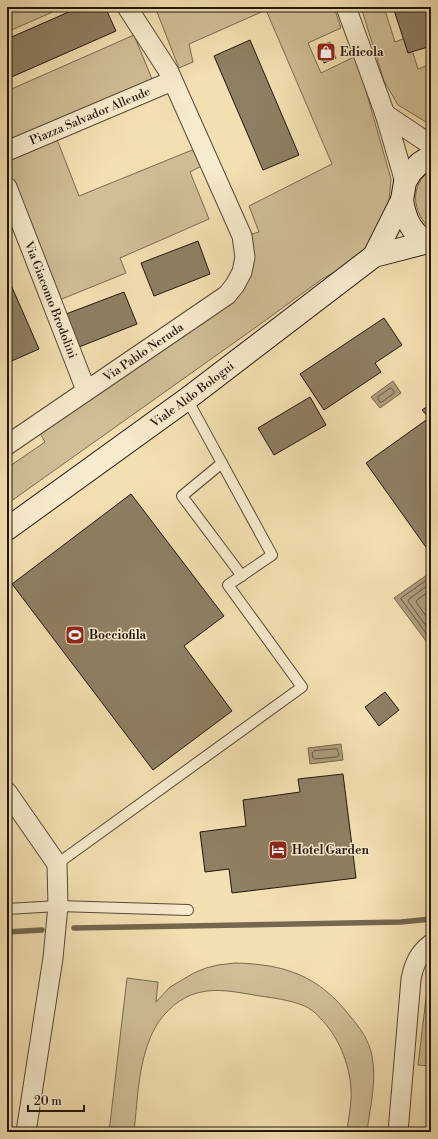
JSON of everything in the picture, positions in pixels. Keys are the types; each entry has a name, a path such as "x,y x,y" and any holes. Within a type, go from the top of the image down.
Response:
{"main road":[{"name":"Viale Aldo Bologni","path":"374,256 404,191 411,172 420,162 431,156"},
{"path":"404,191 404,213 410,225 418,235 430,242"},
{"name":"Viale Aldo Bologni","path":"7,529 187,399 374,256 430,242"}],"street":[{"path":"127,7 169,72 172,80"},
{"path":"346,7 385,114 404,191"},
{"name":"Piazza Salvador Allende","path":"7,151 172,80"},
{"name":"Via Pablo Neruda","path":"7,445 227,295 235,285 242,272 245,257 242,236 172,80"},
{"path":"385,114 431,145"},
{"name":"Via Giacomo Brodolini","path":"7,187 86,390"},
{"path":"7,792 57,864 58,906 53,958 26,1132"},
{"path":"398,1132 411,979 414,966 420,954 431,944"}],"lane":[{"path":"57,864 302,687 228,585 272,556 187,399"},
{"path":"222,464 182,496 242,576"},
{"path":"7,909 58,906 188,910"}],"shaded area":[{"path":"24,7 64,7 7,32 7,14"},
{"path":"155,7 334,7 341,28 308,43 321,73 356,56 391,179 389,201 364,256 322,279 7,504 7,468 45,442 35,425 222,298 249,235 259,232 249,206 332,164 266,10 189,44 193,62 179,68"},
{"path":"361,7 384,7 395,42 408,37 418,69 431,64 431,125 398,105 384,81"},
{"path":"134,35 152,79 7,145 7,91"},
{"path":"56,137 79,196 202,146 209,162 190,172 209,219 120,258 126,273 52,303 7,187 7,160"},
{"path":"431,170 431,229 420,215 417,207 416,191 424,176"},
{"path":"235,963 270,966 300,975 326,991 338,1002 354,1021 364,1034 372,1056 374,1074 367,1132 347,1132 351,1095 348,1070 342,1050 332,1032 316,1013 309,1008 287,1000 237,992 205,991 191,995 179,1001 160,1020 150,1038 142,1064 134,1132 109,1132 127,978 158,982 156,1002 170,987 194,973 218,965"},
{"path":"427,990 431,991 431,1066 418,1065"}],"water":[{"path":"393,381 401,393 380,408 371,397"},
{"path":"431,572 431,643 429,645 394,598"},
{"path":"341,744 343,760 310,764 308,748"}],"building":[{"path":"80,7 105,7 116,31 7,79 7,39"},
{"path":"393,7 431,7 431,46 408,53"},
{"path":"250,40 299,155 263,170 214,56"},
{"path":"330,42 336,58 324,63 317,47"},
{"path":"198,241 210,274 154,296 141,263"},
{"path":"11,285 39,349 7,363 7,286"},
{"path":"124,292 137,324 79,347 66,314"},
{"path":"384,318 402,345 375,363 381,372 324,410 300,374"},
{"path":"310,397 326,425 274,455 258,428"},
{"path":"431,404 431,548 428,550 366,463 429,418 422,410"},
{"path":"131,494 224,616 184,646 232,711 153,770 12,584"},
{"path":"385,692 399,710 379,726 365,707"},
{"name":"Hotel Garden","path":"343,774 356,878 232,893 229,869 205,872 200,832 246,826 243,800 300,792 298,779"}],"waterway":[{"path":"74,928 401,922 431,919"},
{"path":"7,932 42,930"}],"place":[{"name":"Edicola","path":"326,52"},
{"name":"Bocciofila","path":"75,635"},
{"name":"Hotel Garden","path":"278,850"}]}
